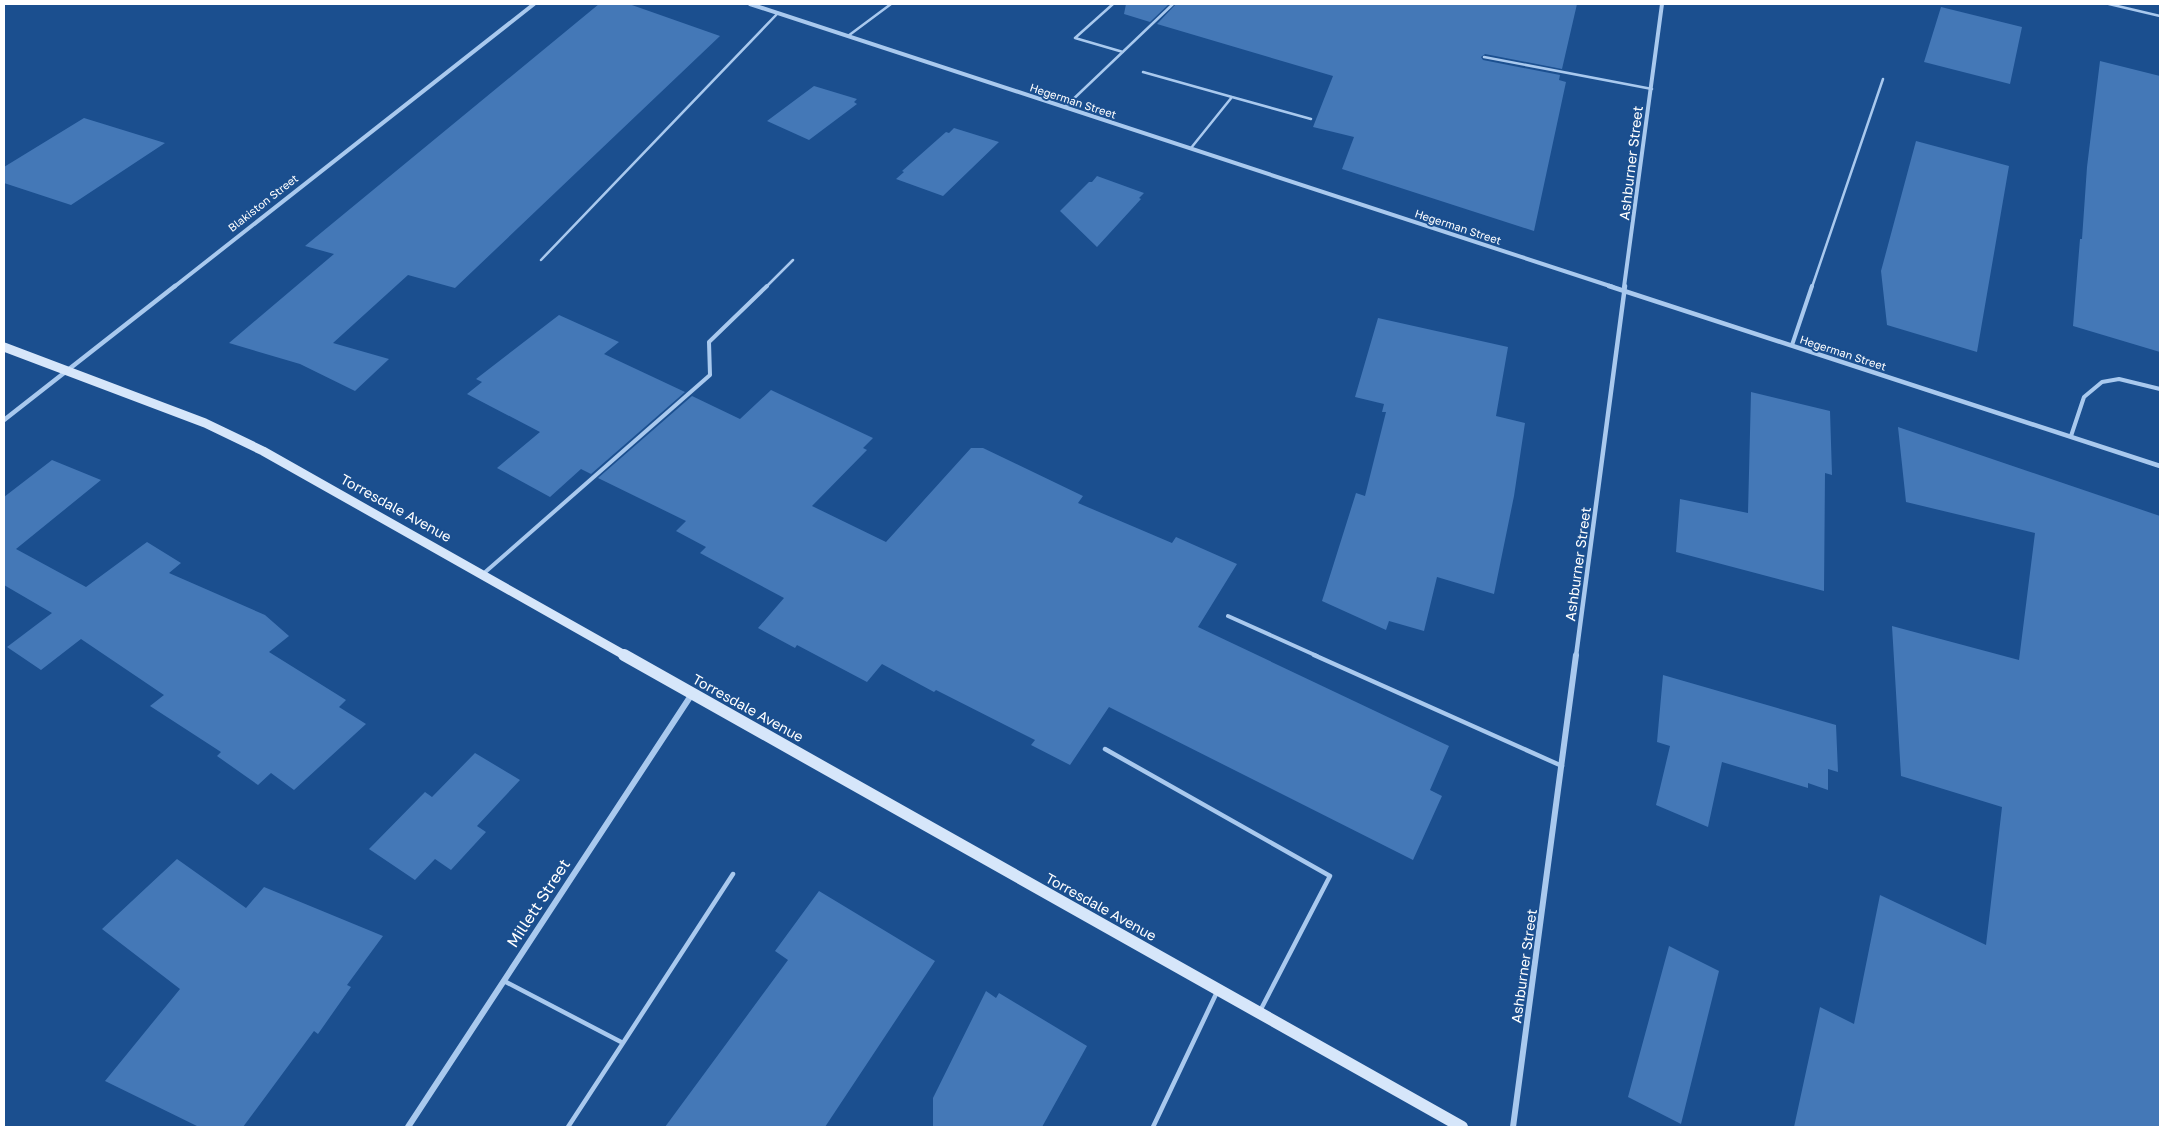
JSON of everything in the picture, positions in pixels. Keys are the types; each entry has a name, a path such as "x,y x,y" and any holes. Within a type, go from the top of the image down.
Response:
{"street":[{"name":"Blakiston Street","path":"4,420 534,4"},
{"name":"Hegerman Street","path":"750,4 2160,466"},
{"name":"Ashburner Street","path":"1513,1127 1626,292 1662,4"},
{"name":"Torresdale Avenue","path":"4,348 205,423 264,451 1462,1127"},
{"name":"Millett Street","path":"408,1127 692,694"}],"lane":[{"path":"848,36 891,4"},
{"path":"1113,4 1075,38 1123,52"},
{"path":"1065,107 1173,4"},
{"path":"2110,4 2160,16"},
{"path":"541,260 778,13"},
{"path":"1484,58 1652,89"},
{"path":"1143,72 1311,119"},
{"path":"1792,345 1883,79"},
{"path":"1191,148 1232,97"},
{"path":"483,574 710,375 709,342 793,260"},
{"path":"2071,436 2084,397 2102,382 2120,379 2160,389"},
{"path":"1228,616 1562,766"},
{"path":"1105,749 1330,876 1259,1013"},
{"path":"568,1127 734,874"},
{"path":"504,981 623,1043"},
{"path":"1153,1127 1218,990"}],"building":[{"path":"599,4 629,4 720,36 455,288 408,275 333,343 389,359 355,391 300,364 229,343 334,254 305,246"},
{"path":"1126,4 1169,4 1150,22 1124,14"},
{"path":"1176,4 1577,4 1562,69 1485,54 1481,57 1483,60 1560,75 1559,80 1566,82 1534,231 1342,169 1354,137 1313,127 1333,76 1157,24"},
{"path":"1941,7 2022,27 2010,84 1924,62"},
{"path":"2100,61 2160,76 2160,352 2073,326 2087,167"},
{"path":"814,86 857,99 854,102 857,104 809,140 767,121"},
{"path":"84,118 165,143 71,205 4,183 4,167"},
{"path":"954,128 999,142 943,196 896,179 904,172 902,171 946,132 949,133"},
{"path":"1916,141 2009,166 1977,352 1887,325 1881,271"},
{"path":"1097,176 1144,193 1139,198 1141,199 1097,247 1060,211"},
{"path":"559,315 619,342 604,354 685,392 591,474 581,469 550,497 497,468 540,432 467,394 482,382 476,379"},
{"path":"1378,318 1508,347 1496,416 1525,423 1514,496 1494,594 1437,577 1424,631 1389,621 1386,630 1322,601 1356,493 1365,496 1386,412 1382,412 1384,404 1355,397"},
{"path":"771,390 873,438 863,448 867,450 812,506 886,542 971,448 983,448 1083,496 1078,503 1172,543 1176,537 1237,564 1198,627 1449,746 1430,790 1442,796 1413,860 1109,707 1070,765 1031,745 1035,740 936,690 934,692 882,664 867,682 797,645 795,648 758,628 784,598 700,553 706,547 676,531 686,521 598,478 692,396 740,419"},
{"path":"1751,392 1830,411 1832,475 1825,473 1824,591 1676,552 1680,499 1748,513"},
{"path":"1898,427 2160,516 2160,1127 1794,1127 1820,1007 1854,1024 1880,895 1986,945 2002,807 1901,776 1892,626 2019,660 2035,533 1906,502"},
{"path":"52,460 101,480 16,549 86,587 147,542 181,563 169,573 265,615 289,636 269,652 346,700 339,707 366,724 294,790 271,773 258,785 217,756 221,752 150,706 164,695 81,639 41,670 7,647 52,613 4,585 4,497"},
{"path":"1663,675 1836,725 1838,772 1828,769 1828,790 1808,783 1808,788 1722,762 1708,827 1656,805 1670,746 1657,742"},
{"path":"475,753 520,780 477,826 486,832 451,870 435,859 415,880 369,849 425,792 432,797"},
{"path":"177,859 246,908 264,887 383,936 347,985 351,987 318,1034 314,1031 243,1127 199,1127 105,1081 180,989 102,929"},
{"path":"819,891 935,961 825,1127 665,1127 788,960 775,951"},
{"path":"1669,946 1719,971 1681,1124 1628,1097"},
{"path":"986,991 996,998 999,993 1087,1046 1042,1127 933,1127 933,1098"}]}
